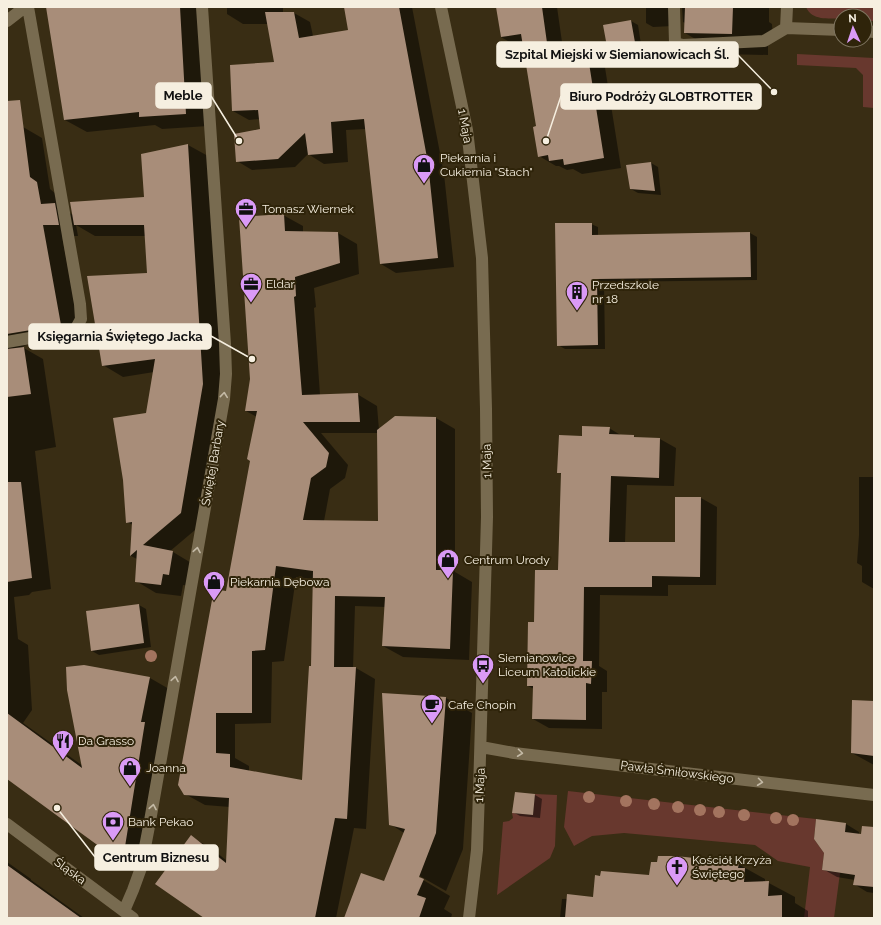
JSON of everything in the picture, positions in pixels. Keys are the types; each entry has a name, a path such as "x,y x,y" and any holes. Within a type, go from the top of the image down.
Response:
{"street":[{"path":"7,21 26,7 80,304 81,319 74,330 7,342"},
{"name":"Świętej Barbary","path":"128,915 133,890 141,868 149,827 224,399 226,374 225,344 202,7"},
{"name":"1 Maja","path":"441,7 467,130 482,258 487,493 477,850 469,918"},
{"path":"674,7 675,43 683,45 764,41 786,28 833,30"},
{"path":"786,28 787,7"},
{"name":"Pawła Śmiłowskiego","path":"481,747 514,753 874,795"},
{"name":"Śląska","path":"7,824 128,915"}],"shaded area":[{"path":"806,7 874,7 874,21 873,8 833,8 833,18 816,17"},
{"path":"797,54 874,58 874,108 863,107 863,75 856,68 797,65"},
{"path":"568,791 816,819 814,839 824,853 822,870 840,873 834,918 804,918 810,867 778,861 755,845 624,833 592,836 574,846 564,827"},
{"path":"535,794 557,795 555,846 550,858 497,895 503,822 509,821 513,818 512,813 533,815"}],"building":[{"path":"46,7 180,7 186,114 139,117 139,112 64,120"},
{"path":"344,7 399,7 428,163 438,258 380,264 364,119 331,122 333,153 308,155 305,133 278,159 236,162 234,134 260,129 258,110 232,111 230,65 274,62 265,12 294,12 299,38 348,30"},
{"path":"496,7 542,7 548,50 586,44 604,158 564,165 563,159 549,161 548,155 538,157 533,127 536,126 521,34 501,37"},
{"path":"685,7 733,7 732,34 684,33"},
{"path":"631,20 636,48 608,52 603,25"},
{"path":"20,100 30,177 37,182 41,204 55,203 59,225 43,225 61,325 7,334 7,101"},
{"path":"188,144 203,384 181,513 143,545 173,551 169,575 163,574 161,585 135,582 137,550 130,556 132,522 126,523 123,480 113,418 146,413 155,359 102,366 87,276 147,273 144,225 74,225 70,202 144,197 141,154"},
{"path":"651,162 655,191 630,189 626,165"},
{"path":"284,214 285,231 338,232 340,263 295,277 296,296 294,297 302,395 358,393 360,422 303,422 329,453 326,467 311,478 303,520 378,521 377,430 395,416 436,417 436,570 453,570 450,649 382,646 385,597 335,596 334,667 356,667 347,819 335,818 315,918 204,918 155,884 191,835 226,863 229,798 184,795 178,785 214,589 226,591 250,461 247,459 257,411 245,411 250,379 239,217","holes":["276,566 313,571 311,666 309,666 302,780 230,767 230,754 216,753 216,713 252,713 252,651 265,650"]},
{"name":"Przedszkole nr 18","path":"555,223 592,223 592,235 750,232 751,277 597,279 598,345 557,346"},
{"path":"24,347 31,394 7,397 7,349"},
{"path":"582,426 610,427 609,434 660,438 659,478 611,476 609,542 675,542 675,497 701,497 700,577 652,576 652,587 584,587 583,661 592,661 591,684 586,683 586,720 532,719 533,686 527,686 528,622 534,622 535,570 558,570 561,473 557,473 559,435 582,436"},
{"path":"7,482 21,482 32,578 7,582"},
{"path":"139,604 144,643 91,651 86,611"},
{"path":"84,665 150,677 141,722 145,722 124,853 111,855 7,779 7,713 82,768 67,690 66,667"},
{"path":"382,693 446,697 436,833 419,877 424,879 417,895 426,898 419,918 344,918 361,873 384,881 405,829 389,825"},
{"path":"852,700 874,701 874,756 851,753"},
{"path":"515,792 535,794 533,815 512,813"},
{"path":"816,819 846,823 845,832 861,834 862,826 874,827 874,887 853,885 855,875 822,870 824,853 814,839"},
{"name":"Kościół Krzyża Świętego","path":"658,856 676,856 739,863 738,868 745,868 744,882 769,881 768,896 782,895 782,918 565,918 567,894 593,897 595,875 600,876 601,871 649,875 651,862 657,862"},
{"path":"7,865 81,918 7,918"}],"place":[{"name":"Szpital Miejski w Siemianowicach Śl.","path":"774,92"},
{"name":"Meble","path":"239,141"},
{"name":"Biuro Podróży GLOBTROTTER","path":"546,141"},
{"name":"Piekarnia i Cukiernia \"Stach\"","path":"424,184"},
{"name":"Tomasz Wiernek","path":"246,228"},
{"name":"Eldar","path":"251,304"},
{"name":"Przedszkole nr 18","path":"577,312"},
{"name":"Księgarnia Świętego Jacka","path":"252,359"},
{"name":"Centrum Urody","path":"448,580"},
{"name":"Piekarnia Dębowa","path":"214,602"},
{"name":"Siemianowice Liceum Katolickie","path":"483,684"},
{"name":"Cafe Chopin","path":"432,724"},
{"name":"Da Grasso","path":"63,760"},
{"name":"Joanna","path":"130,788"},
{"name":"Centrum Biznesu","path":"57,808"},
{"name":"Bank Pekao","path":"113,842"},
{"name":"Kościół Krzyża Świętego","path":"677,886"}]}
